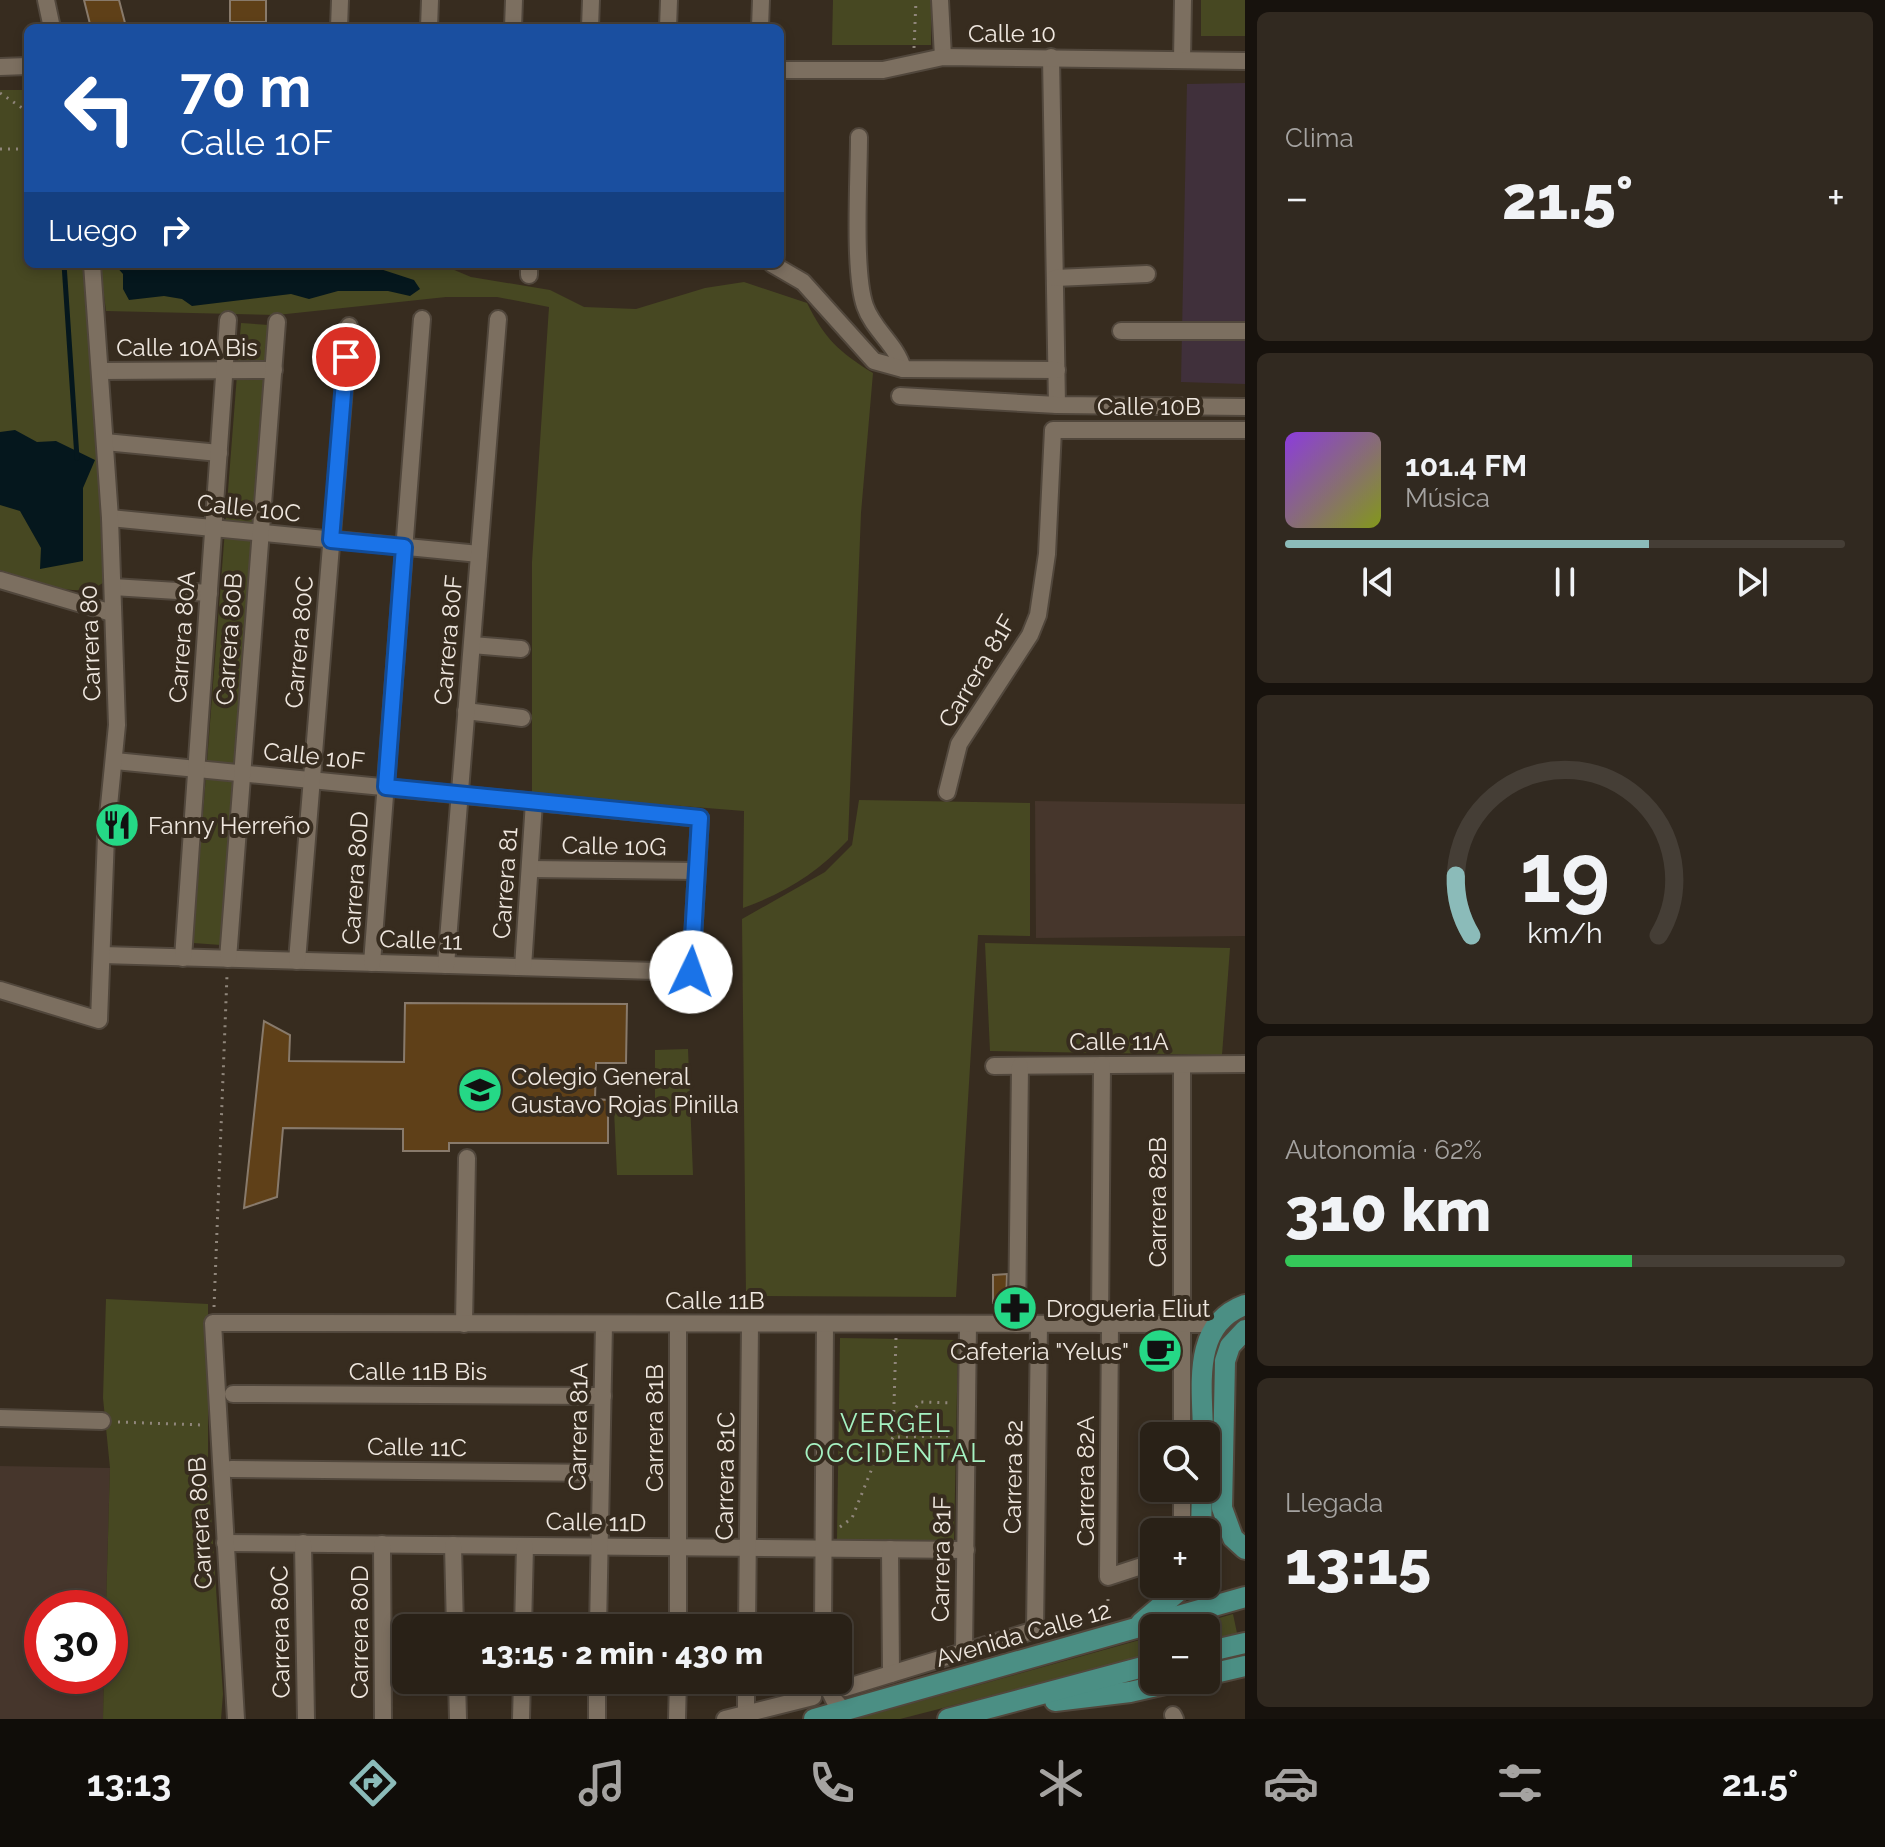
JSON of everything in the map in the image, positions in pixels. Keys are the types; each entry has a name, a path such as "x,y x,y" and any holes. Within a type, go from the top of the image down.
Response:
{"main road":[{"path":"1203,1422 1203,1353 1216,1324 1245,1305"},
{"path":"1245,1330 1230,1346 1225,1361 1222,1508 1233,1538 1245,1549"},
{"path":"1132,1630 1170,1598"},
{"name":"Avenida Calle 12","path":"814,1719 1237,1599"},
{"path":"1220,1649 1243,1644"},
{"path":"1220,1672 1245,1666"},
{"path":"948,1719 1140,1668"},
{"path":"979,1711 1140,1690"}],"street":[{"path":"46,0 51,24"},
{"path":"339,24 340,0"},
{"path":"429,24 430,0"},
{"path":"513,24 514,0"},
{"path":"590,24 591,0"},
{"path":"668,24 669,0"},
{"path":"760,24 761,0"},
{"path":"940,0 943,57"},
{"path":"1182,60 1183,0"},
{"name":"Calle 10","path":"784,70 883,70 943,57 1245,61"},
{"path":"1051,57 1057,405"},
{"path":"0,67 24,66"},
{"path":"859,137 861,287 877,329 901,359 903,369"},
{"name":"Carrera 80","path":"0,990 99,1020 106,836 117,725 110,518 92,268"},
{"path":"779,268 803,282 823,301 849,337 874,361 903,369 1057,370"},
{"path":"1055,278 1147,274"},
{"name":"Carrera 80D","path":"372,963 422,319"},
{"name":"Carrera 80F","path":"446,965 498,319"},
{"name":"Carrera 80A","path":"183,958 228,320"},
{"name":"Carrera 80B","path":"228,959 277,322"},
{"name":"Carrera 80C","path":"297,961 349,326"},
{"path":"1121,331 1245,331"},
{"name":"Calle 10A Bis","path":"101,371 274,370"},
{"name":"Calle 10B","path":"900,396 1057,405 1245,407"},
{"name":"Calle 10B","path":"1053,430 1245,430"},
{"name":"Carrera 81F","path":"947,792 959,744 1030,635 1038,615 1047,554 1053,430"},
{"path":"105,442 219,453"},
{"name":"Calle 10C","path":"110,518 479,554"},
{"path":"0,580 112,613"},
{"path":"113,587 209,593"},
{"path":"472,645 521,649"},
{"path":"466,711 522,718"},
{"name":"Calle 10F","path":"115,761 700,818 697,871"},
{"name":"Carrera 81","path":"523,967 534,802"},
{"name":"Calle 10G","path":"530,869 697,871"},
{"name":"Calle 11","path":"102,955 691,972 697,871"},
{"name":"Calle 11A","path":"994,1066 1245,1064"},
{"name":"Carrera 82A","path":"1102,1065 1108,1577"},
{"name":"Carrera 82B","path":"1182,1065 1182,1422"},
{"path":"1017,1324 1020,1066"},
{"path":"464,1324 467,1158"},
{"name":"Carrera 80B","path":"213,1323 236,1719"},
{"name":"Calle 11B","path":"213,1323 1216,1324"},
{"name":"Carrera 81A","path":"598,1614 604,1324"},
{"name":"Carrera 81B","path":"678,1324 678,1614"},
{"name":"Carrera 81C","path":"747,1614 750,1324"},
{"path":"823,1614 825,1324"},
{"name":"Carrera 81F","path":"964,1652 968,1324"},
{"name":"Carrera 82","path":"964,1652 1035,1630 1039,1324"},
{"name":"Calle 11B Bis","path":"233,1394 603,1396"},
{"path":"0,1418 102,1421"},
{"name":"Calle 11C","path":"231,1469 601,1473"},
{"name":"Calle 11D","path":"225,1543 966,1550"},
{"name":"Carrera 80C","path":"303,1543 306,1719"},
{"name":"Carrera 80D","path":"382,1544 383,1719"},
{"path":"453,1545 455,1614"},
{"path":"523,1614 525,1546"},
{"path":"890,1549 891,1674"},
{"path":"1108,1577 1140,1567"},
{"path":"852,1686 964,1652"},
{"path":"457,1694 458,1719"},
{"path":"521,1719 522,1694"},
{"path":"597,1694 597,1719"},
{"path":"677,1719 678,1694"},
{"path":"746,1694 746,1714"},
{"path":"831,1694 844,1711"},
{"path":"725,1719 813,1697"}],"path":[{"path":"913,63 916,0"},
{"path":"0,93 24,109"},
{"path":"0,149 24,149"},
{"path":"213,1323 228,959"},
{"path":"893,1437 896,1334"},
{"path":"833,1530 852,1518 875,1461 920,1402 960,1403"},
{"path":"102,1421 219,1426"},
{"path":"893,1437 960,1436"},
{"name":"Carrera 82A","path":"1108,1577 1108,1637"}],"shaded area":[{"path":"833,0 931,0 931,45 832,45"},
{"path":"1201,0 1245,0 1245,36 1201,36"},
{"path":"1245,83 1245,384 1181,382 1187,84"},
{"path":"0,90 24,90 24,268 84,268 105,569 104,582 81,590 53,587 0,570"},
{"path":"101,268 450,268 471,277 550,290 584,307 636,309 705,288 744,282 807,303 834,344 873,373 861,513 848,840 800,881 743,908 744,811 532,794 532,562 549,307 497,297 446,297 277,315 106,311"},
{"path":"118,268 377,268 414,280 420,289 410,296 388,291 338,291 309,299 291,294 192,306 182,299 164,296 129,300 123,289 123,274"},
{"path":"241,323 269,325 221,945 193,943"},
{"path":"15,430 37,442 56,441 95,460 83,488 83,561 40,569 41,548 20,511 0,505 0,432"},
{"path":"859,800 1030,803 1030,936 978,935 956,1297 746,1296 742,919 825,872 852,845"},
{"path":"1035,801 1245,804 1245,936 1036,938"},
{"path":"985,943 1230,948 1222,1055 990,1051"},
{"path":"688,1049 693,1175 617,1175 614,1110 655,1108 655,1050"},
{"path":"106,1299 208,1304 208,1468 223,1694 221,1719 103,1719 104,1694 128,1694 128,1590 107,1590 110,1468 103,1398"},
{"path":"840,1338 958,1340 954,1542 837,1540"},
{"path":"0,1466 110,1468 107,1590 24,1590 24,1694 104,1694 103,1719 0,1719"},
{"path":"1233,1614 1237,1633 1220,1637 1220,1618"},
{"path":"1140,1640 1140,1658 900,1719 856,1719"}],"building":[{"path":"84,0 119,0 125,23 90,24"},
{"path":"230,0 266,0 266,22 230,22"},
{"path":"405,1003 627,1004 626,1063 596,1063 595,1099 608,1100 608,1143 449,1143 449,1151 403,1151 403,1129 283,1128 277,1197 244,1208 264,1021 290,1035 289,1061 404,1062"},
{"path":"1007,1274 1006,1303 993,1303 993,1275"},
{"name":"Cafeteria \"Yelus\"","path":"1168,1337 1169,1365 1153,1366 1152,1338"}],"waterway":[{"path":"64,268 77,458"}],"place":[{"name":"Fanny Herreño","path":"117,825"},
{"name":"Colegio General Gustavo Rojas Pinilla","path":"480,1090"},
{"name":"Drogueria Eliut","path":"1015,1308"},
{"name":"Cafeteria \"Yelus\"","path":"1160,1351"}],"district":[{"name":"VERGEL OCCIDENTAL","path":"896,1438"}],"route":[{"path":"346,357 331,540 404,547 386,787 700,818 691,972"}]}
